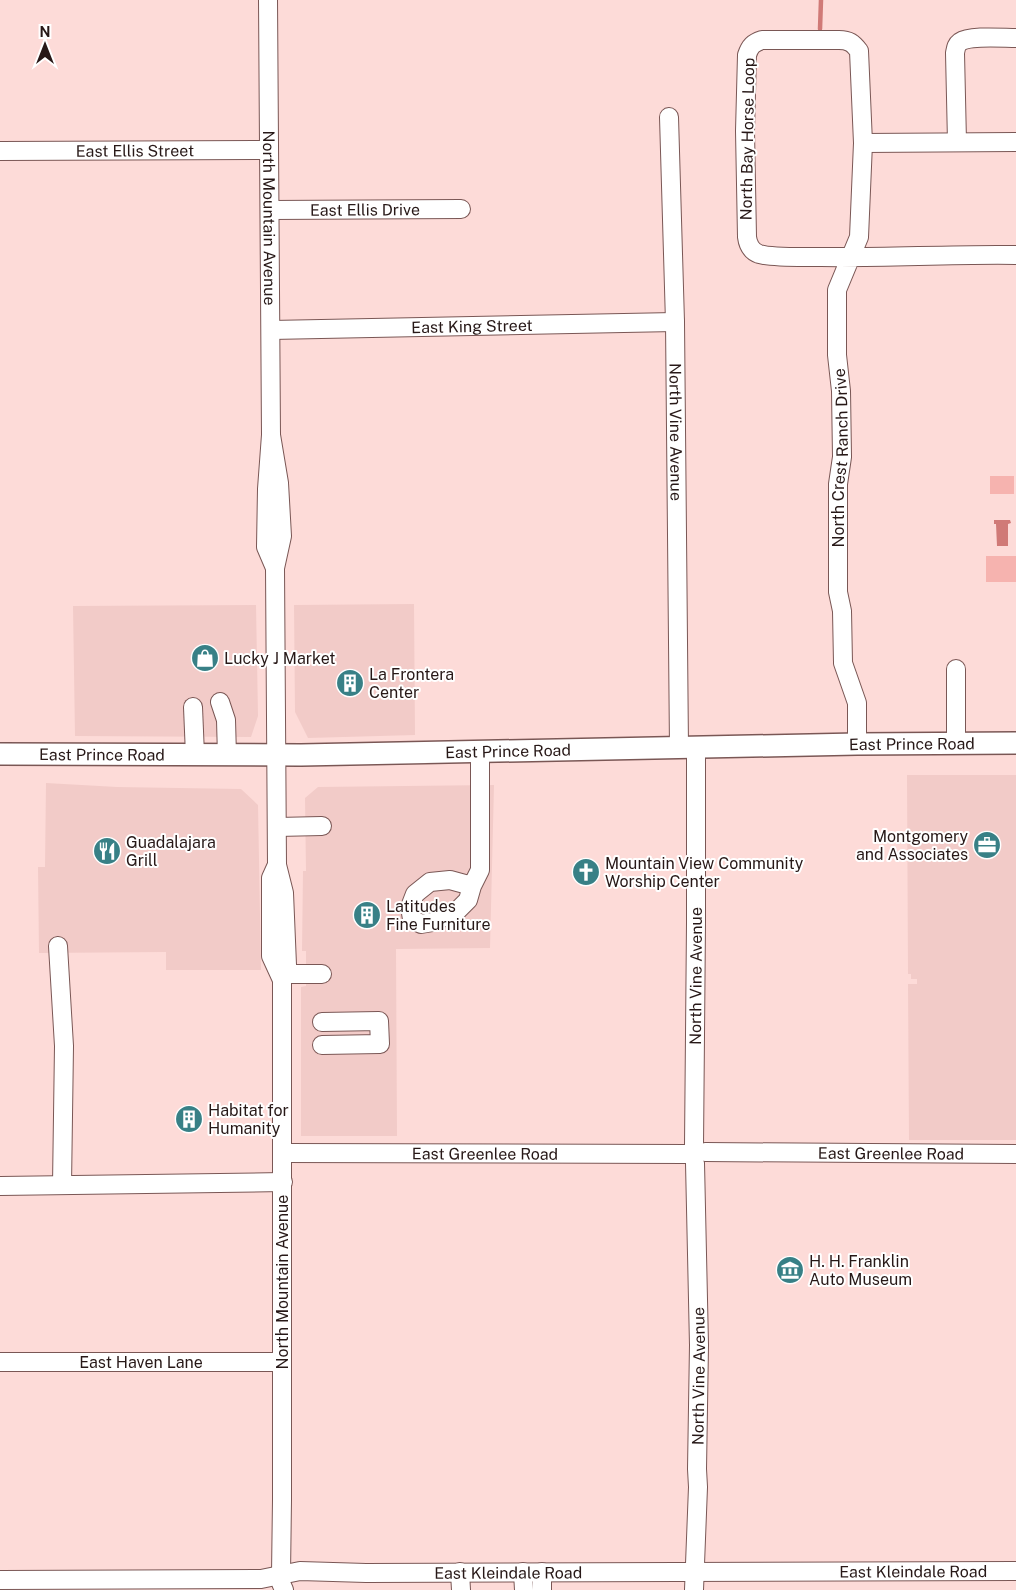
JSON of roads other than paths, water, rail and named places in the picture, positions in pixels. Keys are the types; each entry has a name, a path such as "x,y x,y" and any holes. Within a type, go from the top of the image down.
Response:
{"main road":[{"name":"East Prince Road","path":"0,754 276,756 857,744 1016,743"}],"street":[{"name":"North Mountain Avenue","path":"268,0 271,435 280,483 282,536 275,568 277,865 270,878 271,956 283,977 281,1584"},
{"path":"956,142 955,53 957,44 970,39 1016,38"},
{"name":"North Bay Horse Loop","path":"850,258 769,256 751,250 747,237 745,131 747,55 753,43 762,40 846,40 854,44 859,51 860,62 863,143"},
{"name":"North Vine Avenue","path":"669,117 688,748 699,1344 698,1487 694,1590"},
{"path":"863,143 1016,142"},
{"name":"North Crest Ranch Drive","path":"857,744 857,703 844,663 842,611 838,592 838,484 842,456 841,391 837,355 837,290 859,237 863,143"},
{"name":"East Ellis Street","path":"0,151 269,150"},
{"name":"East Ellis Drive","path":"270,210 461,209"},
{"path":"850,258 1016,255"},
{"name":"East King Street","path":"270,330 675,322"},
{"path":"956,669 956,743"},
{"path":"220,702 226,720 227,756"},
{"path":"193,707 196,755"},
{"path":"472,886 480,870 480,752"},
{"path":"277,827 322,826"},
{"path":"58,946 64,1046 62,1185"},
{"path":"283,977 322,974"},
{"path":"322,1022 379,1022 380,1044 322,1045"},
{"name":"East Greenlee Road","path":"283,1153 1016,1154"},
{"path":"0,1186 283,1182"},
{"name":"East Haven Lane","path":"0,1362 282,1362"},
{"name":"East Kleindale Road","path":"0,1580 138,1585 261,1579 281,1584 300,1571 366,1573 1016,1572"},
{"path":"460,1572 461,1590"},
{"path":"523,1572 524,1590"},
{"path":"542,1572 542,1590"}],"waterway":[{"path":"820,29 821,0"}],"place":[{"name":"Lucky J Market","path":"205,658"},
{"name":"La Frontera Center","path":"350,683"},
{"name":"Montgomery and Associates","path":"987,845"},
{"name":"Guadalajara Grill","path":"107,851"},
{"name":"Mountain View Community Worship Center","path":"586,872"},
{"name":"Latitudes Fine Furniture","path":"367,915"},
{"name":"Habitat for Humanity","path":"189,1119"},
{"name":"H. H. Franklin Auto Museum","path":"790,1270"}]}
